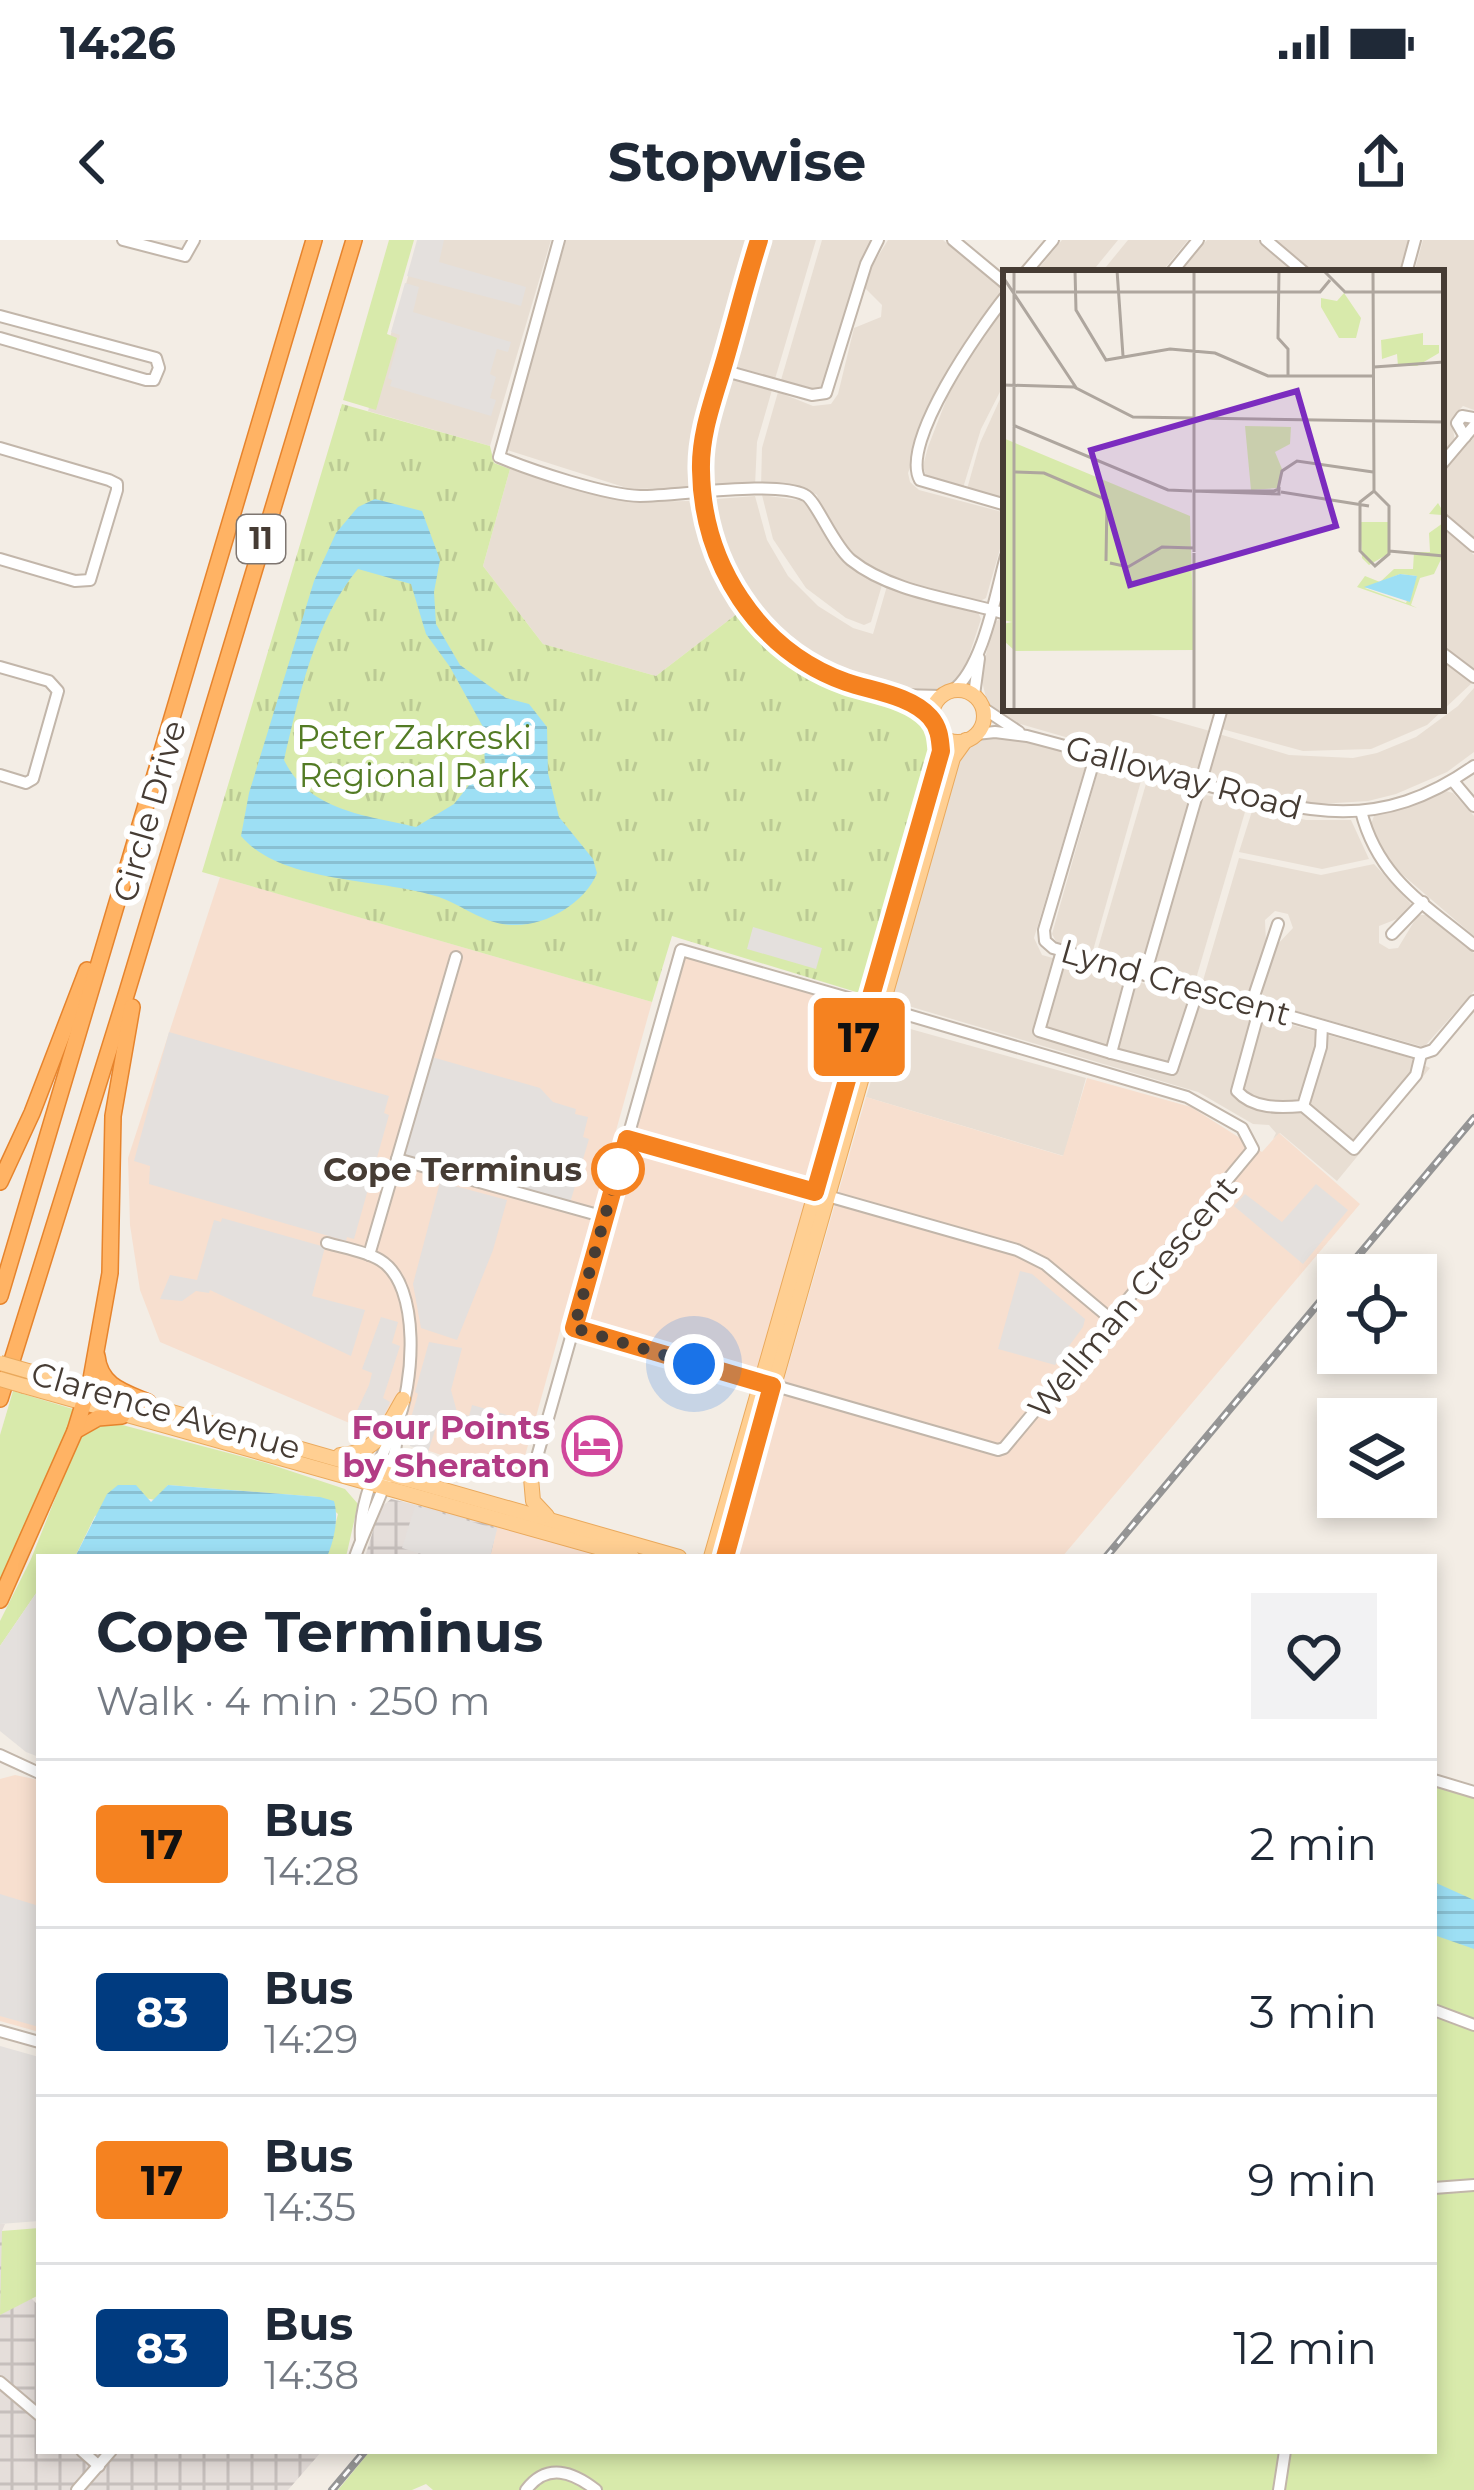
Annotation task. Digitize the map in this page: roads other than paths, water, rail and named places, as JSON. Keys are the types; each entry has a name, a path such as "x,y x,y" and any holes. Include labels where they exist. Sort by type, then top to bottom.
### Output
{"highway":[{"name":"Circle Drive","path":"0,1296 314,240"},
{"name":"Circle Drive","path":"0,1399 353,240"},
{"path":"0,1600 75,1431 97,1349 110,1273 113,1116 120,1058 171,839"},
{"path":"0,1182 107,930"},
{"path":"97,1349 98,1366 108,1383 148,1402"},
{"path":"75,1431 98,1418 122,1416"}],"main road":[{"path":"712,1554 953,758 983,724 979,702 947,693 934,706 938,768 876,1006"},
{"path":"936,727 953,741 971,737"},
{"name":"Clarence Avenue","path":"0,1363 26,1378 86,1395 148,1402 327,1456 379,1478 622,1554"},
{"name":"Clarence Avenue","path":"0,1379 26,1378"},
{"path":"726,1554 767,1384"},
{"name":"Clarence Avenue","path":"86,1395 122,1416 488,1503 668,1554"},
{"path":"327,1456 368,1450 378,1442 403,1399"},
{"path":"488,1503 514,1499 531,1478"},
{"path":"531,1478 533,1501 556,1522"}],"street":[{"path":"123,240 185,256 194,240"},
{"path":"559,240 500,457 634,496 778,490 807,495 829,535 867,571 1003,613"},
{"path":"759,240 702,445 707,532 721,568 757,621 807,664 920,710 936,727"},
{"path":"722,370 812,395 826,393 866,264 878,240"},
{"path":"953,240 1003,282"},
{"path":"1028,270 1053,240"},
{"path":"1173,270 1198,240"},
{"path":"1266,240 1301,270"},
{"path":"1407,270 1415,240"},
{"path":"1003,300 968,347 940,397 916,475 1003,504"},
{"path":"854,305 870,310"},
{"path":"0,316 156,358 158,368 154,380 146,380 0,338"},
{"path":"1444,462 1474,422"},
{"path":"0,448 117,484 90,580 0,559"},
{"path":"1444,521 1474,546"},
{"path":"888,695 947,693 966,677 1003,567"},
{"path":"979,649 979,702"},
{"path":"1444,654 1474,676"},
{"path":"0,667 49,681 58,691 33,779 26,783 0,775"},
{"name":"Galloway Road","path":"979,702 1027,736"},
{"path":"1111,1052 1221,711"},
{"name":"Galloway Road","path":"971,737 994,732 1027,736 1297,810 1361,811 1409,800 1474,766"},
{"name":"Lynd Crescent","path":"1096,754 1044,930 1047,945 1420,1054"},
{"path":"1453,781 1474,806"},
{"path":"1361,811 1378,859 1474,945"},
{"path":"1392,934 1423,902"},
{"path":"1278,924 1237,1091 1245,1100 1267,1106 1303,1106 1354,1149 1416,1075 1420,1054 1433,1050 1474,1000"},
{"path":"531,1478 681,950 876,1006"},
{"path":"1062,951 1039,1031 1111,1052 1172,1069 1198,990"},
{"path":"369,1256 455,957"},
{"name":"Wellman Crescent","path":"767,1384 1004,1448 1253,1149 1249,1136 1233,1122 1187,1096 876,1006"},
{"path":"1303,1106 1321,1047 1322,1026"},
{"path":"627,1139 1027,1254 1112,1320"},
{"path":"397,1159 604,1217"},
{"path":"327,1243 369,1256 389,1268 402,1286 407,1305 409,1354 396,1425 399,1438 360,1527 356,1554"},
{"path":"574,1328 767,1384"},
{"path":"0,1755 36,1772"},
{"path":"1437,1781 1474,1792"},
{"path":"1437,2011 1474,2025"},
{"path":"0,2030 36,2041"},
{"path":"1437,2188 1474,2185"},
{"path":"0,2382 36,2412"},
{"path":"85,2454 99,2466"},
{"path":"77,2490 109,2454"},
{"path":"1280,2490 1286,2454"},
{"path":"526,2490 542,2475 555,2471 581,2479 596,2490"}],"water":[{"path":"375,499 422,511 440,560 434,592 436,624 460,665 506,698 529,704 547,727 548,773 559,817 593,859 597,873 574,903 551,917 526,924 495,922 420,892 282,864 241,836 249,793 314,581 336,533 358,507","holes":["358,569 411,584 426,634 483,727 485,765 454,804 416,827 358,814 323,800 295,777 284,760 311,660 343,589"]},
{"path":"118,1485 136,1485 151,1502 168,1485 320,1497 334,1501 334,1537 328,1554 77,1554 107,1494"},
{"path":"1437,1883 1474,1900 1474,1949 1437,1936"}],"railway":[{"path":"1360,1254 1474,1118"},
{"path":"1109,1554 1317,1305"},
{"path":"332,2490 362,2454"}],"place":[{"name":"Cope Terminus","path":"618,1169"},
{"name":"Four Points by Sheraton","path":"592,1446"}],"park label":[{"name":"Peter Zakreski Regional Park","path":"414,756"}]}
